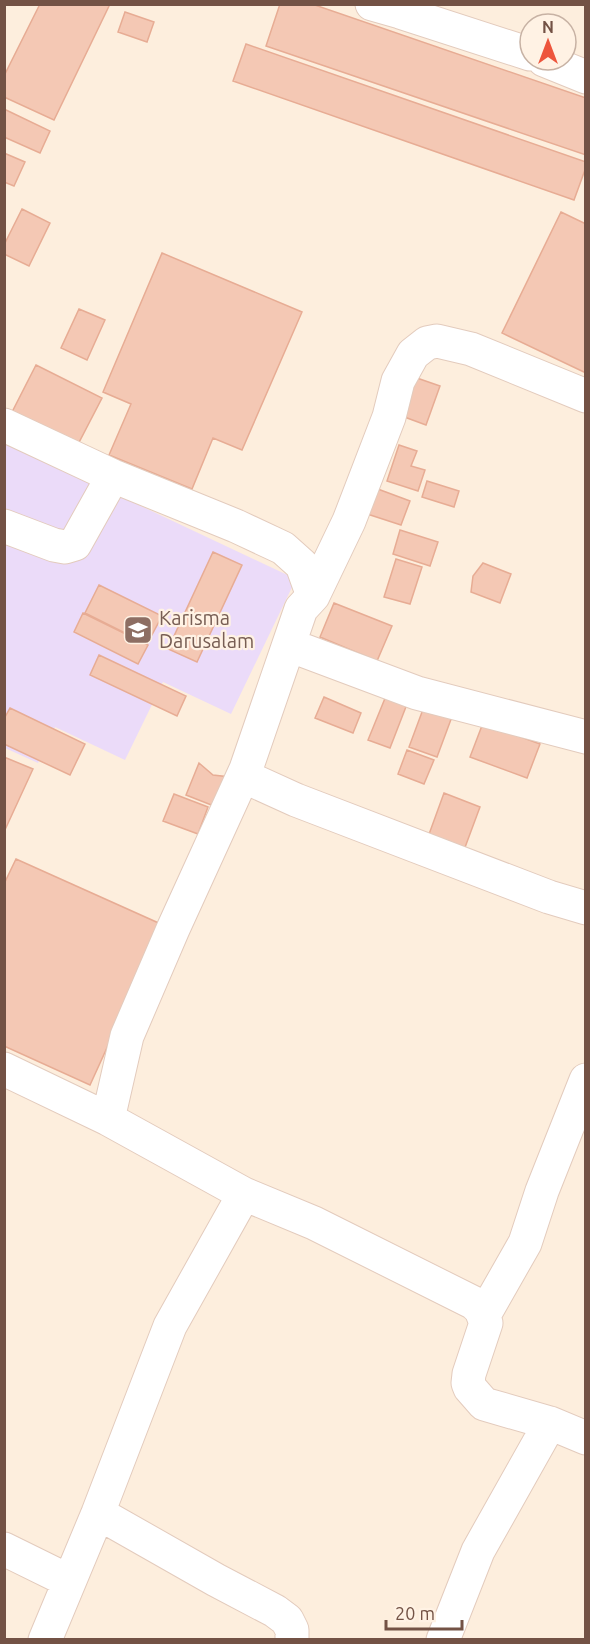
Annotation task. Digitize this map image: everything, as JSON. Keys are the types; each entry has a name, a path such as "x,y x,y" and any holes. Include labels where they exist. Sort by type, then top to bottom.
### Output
{"street":[{"path":"372,4 518,50"},
{"path":"108,1119 127,1036 243,776 301,609 313,596 349,521 389,417 398,381 413,354 437,340 471,349 585,396"},
{"path":"4,425 113,476 236,526 283,548 302,565 313,596"},
{"path":"4,526 54,545 65,547 75,544 113,476"},
{"path":"289,645 417,693 585,737"},
{"path":"243,776 296,800 549,897 585,908"},
{"path":"4,1069 108,1119 244,1194 314,1223 474,1303 481,1310 486,1323 468,1383 483,1404 550,1423 585,1438"},
{"path":"483,1315 525,1243 542,1191 585,1080"},
{"path":"45,1640 98,1514 171,1326 244,1194"},
{"path":"443,1640 478,1551 550,1423"},
{"path":"98,1514 275,1611 287,1620 292,1630 292,1640"},
{"path":"4,1549 69,1581"}],"shaded area":[{"name":"Karisma Darusalam","path":"5,442 296,579 231,714 163,682 125,760 55,727 38,763 5,748"}],"building":[{"path":"40,4 110,4 54,120 4,97 4,76"},
{"path":"280,4 312,4 586,98 586,155 266,46"},
{"path":"125,12 154,22 147,42 118,32"},
{"path":"246,44 586,162 574,200 233,81"},
{"path":"4,109 50,131 40,153 4,137"},
{"path":"4,153 25,162 14,186 4,182"},
{"path":"22,209 50,223 29,266 4,254 4,245"},
{"path":"561,212 586,224 586,373 502,333"},
{"path":"162,253 302,312 242,450 213,438 192,489 109,455 131,404 103,392"},
{"path":"79,309 105,320 87,360 61,348"},
{"path":"36,365 102,398 74,452 8,420"},
{"path":"414,377 440,386 426,425 399,415"},
{"path":"399,445 417,451 411,466 425,470 418,491 387,481"},
{"path":"427,481 459,491 454,507 422,497"},
{"path":"367,485 410,501 401,525 358,511"},
{"path":"400,530 438,542 430,566 393,554"},
{"path":"213,552 242,565 197,662 168,649"},
{"path":"396,559 422,567 410,604 384,597"},
{"path":"483,563 511,574 500,603 471,592 473,576"},
{"path":"99,585 162,616 147,644 85,613"},
{"path":"334,603 392,626 377,661 320,637"},
{"path":"83,613 148,645 138,664 74,632"},
{"path":"99,655 186,696 177,716 90,675"},
{"path":"388,691 409,699 390,748 368,740"},
{"path":"324,697 361,713 353,733 315,718"},
{"path":"425,704 453,714 437,757 409,747"},
{"path":"10,708 85,744 70,775 4,744 4,719"},
{"path":"483,723 540,744 527,778 470,757"},
{"path":"407,750 434,760 424,784 398,774"},
{"path":"4,757 33,769 4,832"},
{"path":"199,763 213,775 230,777 219,808 186,795"},
{"path":"444,793 480,807 464,850 428,837"},
{"path":"174,794 208,807 198,834 163,821"},
{"path":"16,859 163,925 90,1085 4,1046 4,884"}],"place":[{"name":"Karisma Darusalam","path":"138,630"}]}
